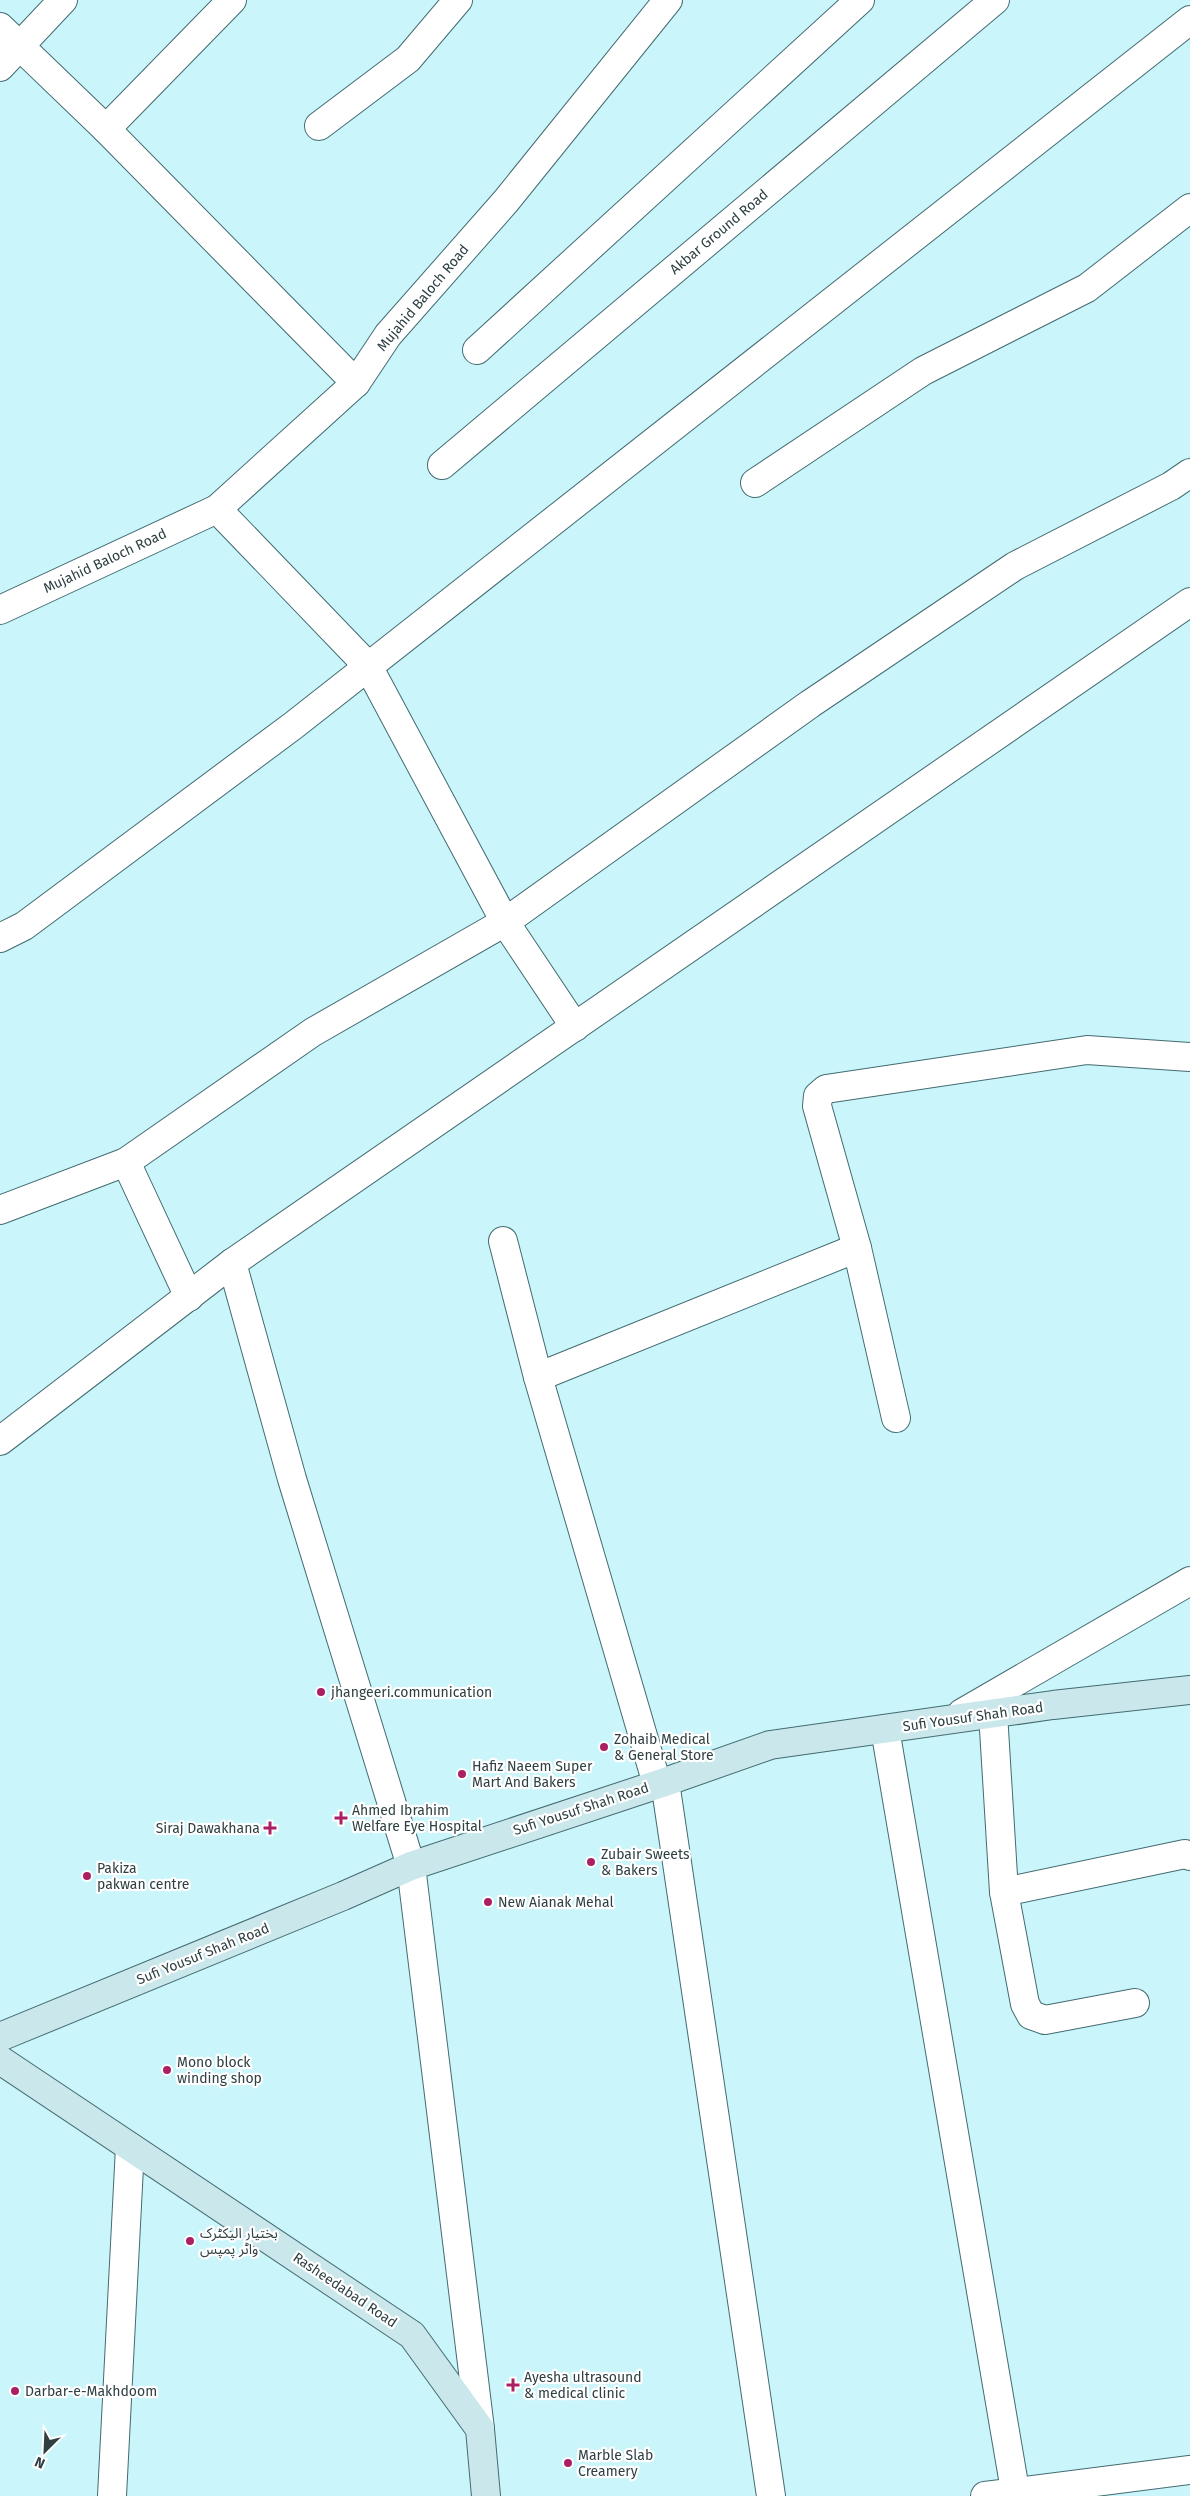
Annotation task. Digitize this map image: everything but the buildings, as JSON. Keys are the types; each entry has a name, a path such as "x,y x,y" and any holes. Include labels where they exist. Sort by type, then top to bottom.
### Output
{"main road":[{"name":"Sufi Yousuf Shah Road","path":"0,2037 343,1896 411,1866 770,1745 993,1713 1190,1690"},
{"name":"Rasheedabad Road","path":"0,2060 412,2335 480,2429"},
{"path":"480,2429 486,2496"}],"street":[{"path":"0,67 63,0"},
{"path":"106,129 232,0"},
{"path":"319,126 408,59 458,0"},
{"name":"Mujahid Baloch Road","path":"0,610 217,509 356,383 388,335 506,201 668,0"},
{"path":"477,350 860,0"},
{"name":"Akbar Ground Road","path":"442,465 996,0"},
{"path":"0,938 24,926 160,827 368,666 1190,20"},
{"path":"0,26 106,129 356,383"},
{"path":"755,483 922,371 1087,288 1190,208"},
{"path":"0,1210 126,1162 313,1032 505,922 810,704 1015,566 1171,486 1190,473"},
{"path":"217,509 368,666 505,922 576,1027"},
{"path":"0,1441 232,1263 1190,602"},
{"path":"896,1418 857,1248 817,1106 818,1096 826,1090 1087,1050 1190,1057"},
{"path":"126,1162 189,1297"},
{"path":"503,1241 538,1377 661,1783 771,2496"},
{"path":"538,1377 857,1248"},
{"path":"232,1263 292,1479 411,1866 480,2429"},
{"path":"951,1719 1190,1580"},
{"path":"993,1713 1004,1892 1025,2004 1031,2016 1046,2020 1135,2003"},
{"path":"885,1729 1016,2494"},
{"path":"1004,1892 1185,1854 1190,1856"},
{"path":"112,2496 130,2147"},
{"path":"985,2496 1154,2485 1190,2470"}],"place":[{"name":"jhangeeri.communication","path":"321,1692"},
{"name":"Zohaib Medical & General Store","path":"604,1747"},
{"name":"Hafiz Naeem Super Mart And Bakers","path":"462,1774"},
{"name":"Ahmed Ibrahim Welfare Eye Hospital","path":"341,1818"},
{"name":"Siraj Dawakhana","path":"270,1828"},
{"name":"Zubair Sweets & Bakers","path":"591,1862"},
{"name":"Pakiza pakwan centre","path":"87,1876"},
{"name":"New Aianak Mehal","path":"488,1902"},
{"name":"Mono block winding shop","path":"167,2070"},
{"name":"بختیار الیکٹرک واٹر پمپس","path":"190,2241"},
{"name":"Ayesha ultrasound & medical clinic","path":"513,2385"},
{"name":"Darbar-e-Makhdoom","path":"15,2391"},
{"name":"Marble Slab Creamery","path":"568,2463"}]}
